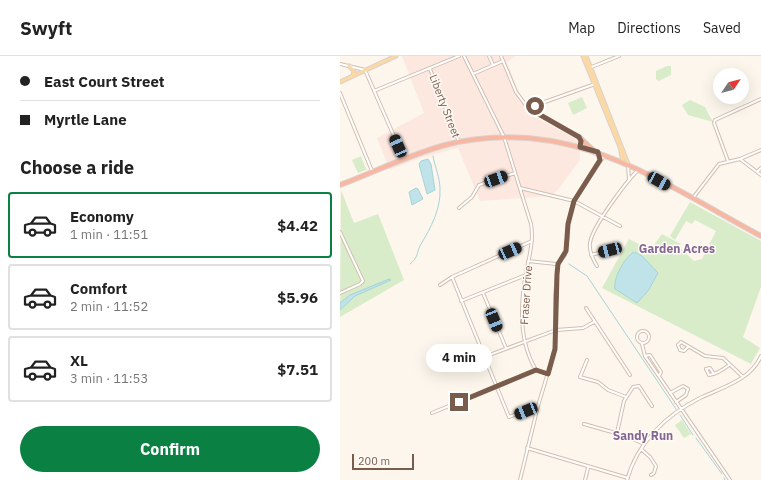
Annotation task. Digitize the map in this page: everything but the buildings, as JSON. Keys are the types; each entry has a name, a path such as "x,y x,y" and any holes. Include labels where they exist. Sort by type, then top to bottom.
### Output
{"highway":[{"path":"340,185 430,150 459,142 504,137 536,138 580,147 624,162 761,236"},
{"path":"579,137 596,152"}],"main road":[{"path":"340,82 396,56"},
{"path":"585,56 628,164"},
{"path":"349,66 354,71 352,76"},
{"path":"596,84 624,162"}],"street":[{"path":"374,91 459,56"},
{"name":"Fraser Drive","path":"464,56 504,137 531,224 532,241 526,275 523,313 523,341 536,370"},
{"path":"489,56 493,65"},
{"path":"501,56 516,92 528,108 579,137 581,141 580,147"},
{"path":"589,68 619,56"},
{"path":"473,74 503,61"},
{"path":"340,64 365,70 404,160"},
{"name":"Liberty Street","path":"430,69 459,142"},
{"path":"528,108 596,84"},
{"path":"340,93 372,172"},
{"path":"728,161 714,123 715,120 761,99"},
{"path":"692,199 719,164 761,150"},
{"path":"596,152 600,160"},
{"path":"520,480 538,406 555,349 555,296 558,264 566,251 568,224 574,201 600,160 606,155"},
{"path":"740,158 761,175"},
{"path":"628,164 629,180"},
{"path":"757,172 761,168"},
{"path":"597,266 591,255 590,240 602,217 638,170"},
{"path":"459,208 472,197 479,186 515,173"},
{"path":"520,188 574,201 620,226"},
{"path":"340,232 362,281 360,284 340,293"},
{"path":"340,243 343,239"},
{"path":"440,285 452,277 532,241"},
{"path":"591,255 610,250"},
{"path":"528,261 558,264"},
{"path":"461,301 526,275"},
{"path":"452,277 509,417 538,406"},
{"path":"483,293 506,348"},
{"path":"586,308 630,375"},
{"path":"484,357 523,341 556,330 583,328 594,322"},
{"path":"642,344 646,343 650,339 648,334 644,331 640,332 637,336 638,341 642,344 645,356 730,480"},
{"path":"688,347 684,351 680,350 678,345 681,342 704,356 723,358 742,377"},
{"path":"645,356 650,355 661,372 659,376"},
{"path":"527,448 628,479 641,449 658,427 698,399 730,385 742,377 752,369 761,356"},
{"path":"587,360 580,377 598,382 608,390 626,397"},
{"path":"714,374 729,364"},
{"path":"432,413 536,370 548,374"},
{"path":"617,433 626,397 633,387 639,386 652,406"},
{"path":"670,393 683,386 688,389 686,395 676,402"},
{"path":"584,424 617,433 644,444"},
{"path":"641,449 650,457 656,466 654,473 651,475"},
{"path":"584,480 588,467"}],"shaded area":[{"path":"402,56 516,56 507,62 527,113 579,140 580,160 553,196 480,201 458,148 420,158 390,170 377,138 424,113"}],"green space":[{"path":"667,66 671,66 671,75 659,81 656,79 656,71"},
{"path":"582,97 587,108 573,115 568,103"},
{"path":"690,100 705,107 713,122 688,115 682,105"},
{"path":"361,156 366,169 368,169 358,173 352,160"},
{"path":"341,190 354,223 378,214 404,280 340,317"},
{"path":"690,202 761,241 761,287 743,337 760,348 751,364 602,288 629,239 650,250 662,234 681,244 679,247 694,261 702,259 716,231 695,220 692,224 686,221 675,240 670,236"},
{"path":"682,420 691,434 684,438 675,425"}],"water":[{"path":"428,159 431,164 435,190 427,194 419,164 421,161"},
{"path":"416,188 423,199 412,205 409,192"},
{"path":"634,252 642,256 658,273 648,291 637,303 615,289 617,274 623,263"},
{"path":"389,279 391,280 355,296 340,310 340,303 350,295"}],"waterway":[{"path":"410,264 416,257 419,247 432,225 439,203 440,185 433,156"},
{"path":"569,264 587,276 676,409"},
{"path":"680,415 693,435"},
{"path":"696,438 722,474"}],"district":[{"name":"Garden Acres","path":"677,248"},
{"name":"Sandy Run","path":"643,435"}],"route":[{"path":"459,402 536,370 548,374 555,349 555,296 558,264 565,255 568,224 575,198 589,179 600,160 598,152 580,147 581,141 579,137 528,108 535,106"}]}
